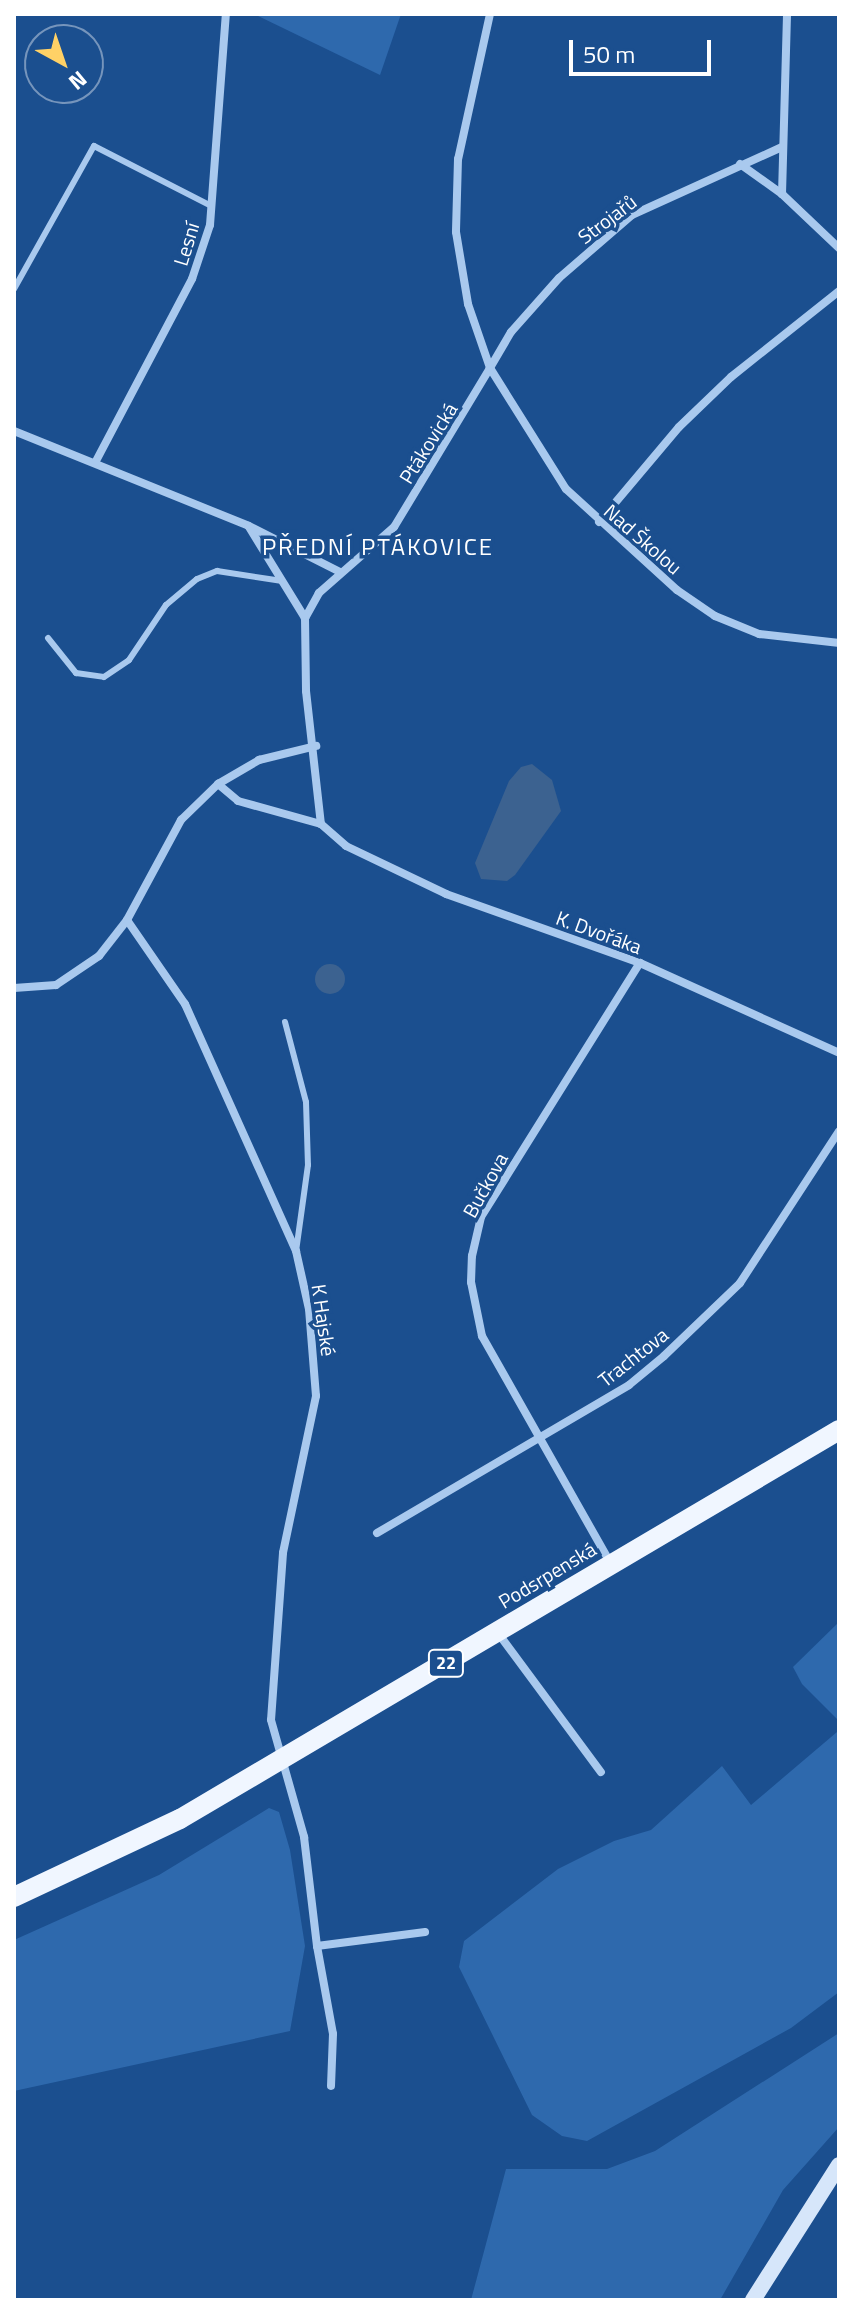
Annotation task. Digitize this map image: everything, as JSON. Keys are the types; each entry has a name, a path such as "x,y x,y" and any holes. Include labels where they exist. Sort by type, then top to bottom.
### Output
{"main road":[{"name":"Podsrpenská","path":"280,1761 839,1430"},
{"name":"22","path":"14,1897 142,1839 280,1761"}],"street":[{"name":"Lesní","path":"96,461 192,279 210,225 226,14"},
{"path":"490,14 458,159 456,232 468,304 490,368"},
{"path":"782,194 787,14"},
{"name":"Strojařů","path":"490,368 511,332 559,278 632,215 782,147"},
{"path":"740,164 782,194 839,248"},
{"path":"599,522 679,427 731,377 839,291"},
{"name":"Nad Školou","path":"490,368 566,489 599,522 715,616 759,634 839,643"},
{"name":"Ptákovická","path":"305,618 319,593 394,527 490,368"},
{"path":"14,431 96,461 249,526 340,572"},
{"path":"218,784 238,801 321,824 316,746 306,691 305,618 249,526"},
{"path":"14,988 71,979 99,956 127,920 181,820 218,784 259,760 316,746"},
{"name":"K. Dvořáka","path":"321,824 346,846 446,894 640,963 839,1053"},
{"name":"K Hajské","path":"127,920 185,1004 296,1251 309,1309 316,1396 283,1553 271,1720 280,1761 304,1837 317,1946 333,2034 331,2086"},
{"name":"Bučkova","path":"611,1564 538,1440 482,1336 471,1282 472,1256 481,1217 640,963"},
{"name":"Trachtova","path":"377,1533 629,1385 740,1283 839,1131"},
{"path":"497,1632 601,1772"},
{"path":"317,1946 425,1932"},
{"path":"753,2300 839,2165"}],"lane":[{"path":"14,289 94,146 211,206"},
{"path":"48,638 76,673 104,677 129,660 166,605 197,579 217,571 282,581"},
{"path":"285,1022 306,1102 308,1165 296,1251"}],"shaded area":[{"path":"254,14 401,14 380,75"},
{"path":"532,764 552,780 561,811 515,875 507,881 481,879 475,863 509,781 521,767"},
{"path":"330,964 341,968 345,979 341,990 330,994 319,990 315,979 319,968"},
{"path":"839,1622 839,1721 802,1684 793,1667"},
{"path":"837,1732 839,1992 791,2028 587,2141 562,2136 532,2115 459,1967 464,1941 558,1869 614,1841 651,1830 722,1766 751,1805"},
{"path":"269,1808 279,1812 290,1850 305,1946 290,2031 14,2091 14,1940 159,1875"},
{"path":"839,2033 839,2127 783,2190 720,2300 471,2300 506,2169 607,2169 655,2151"}],"district":[{"name":"PŘEDNÍ PTÁKOVICE","path":"378,547"}]}
